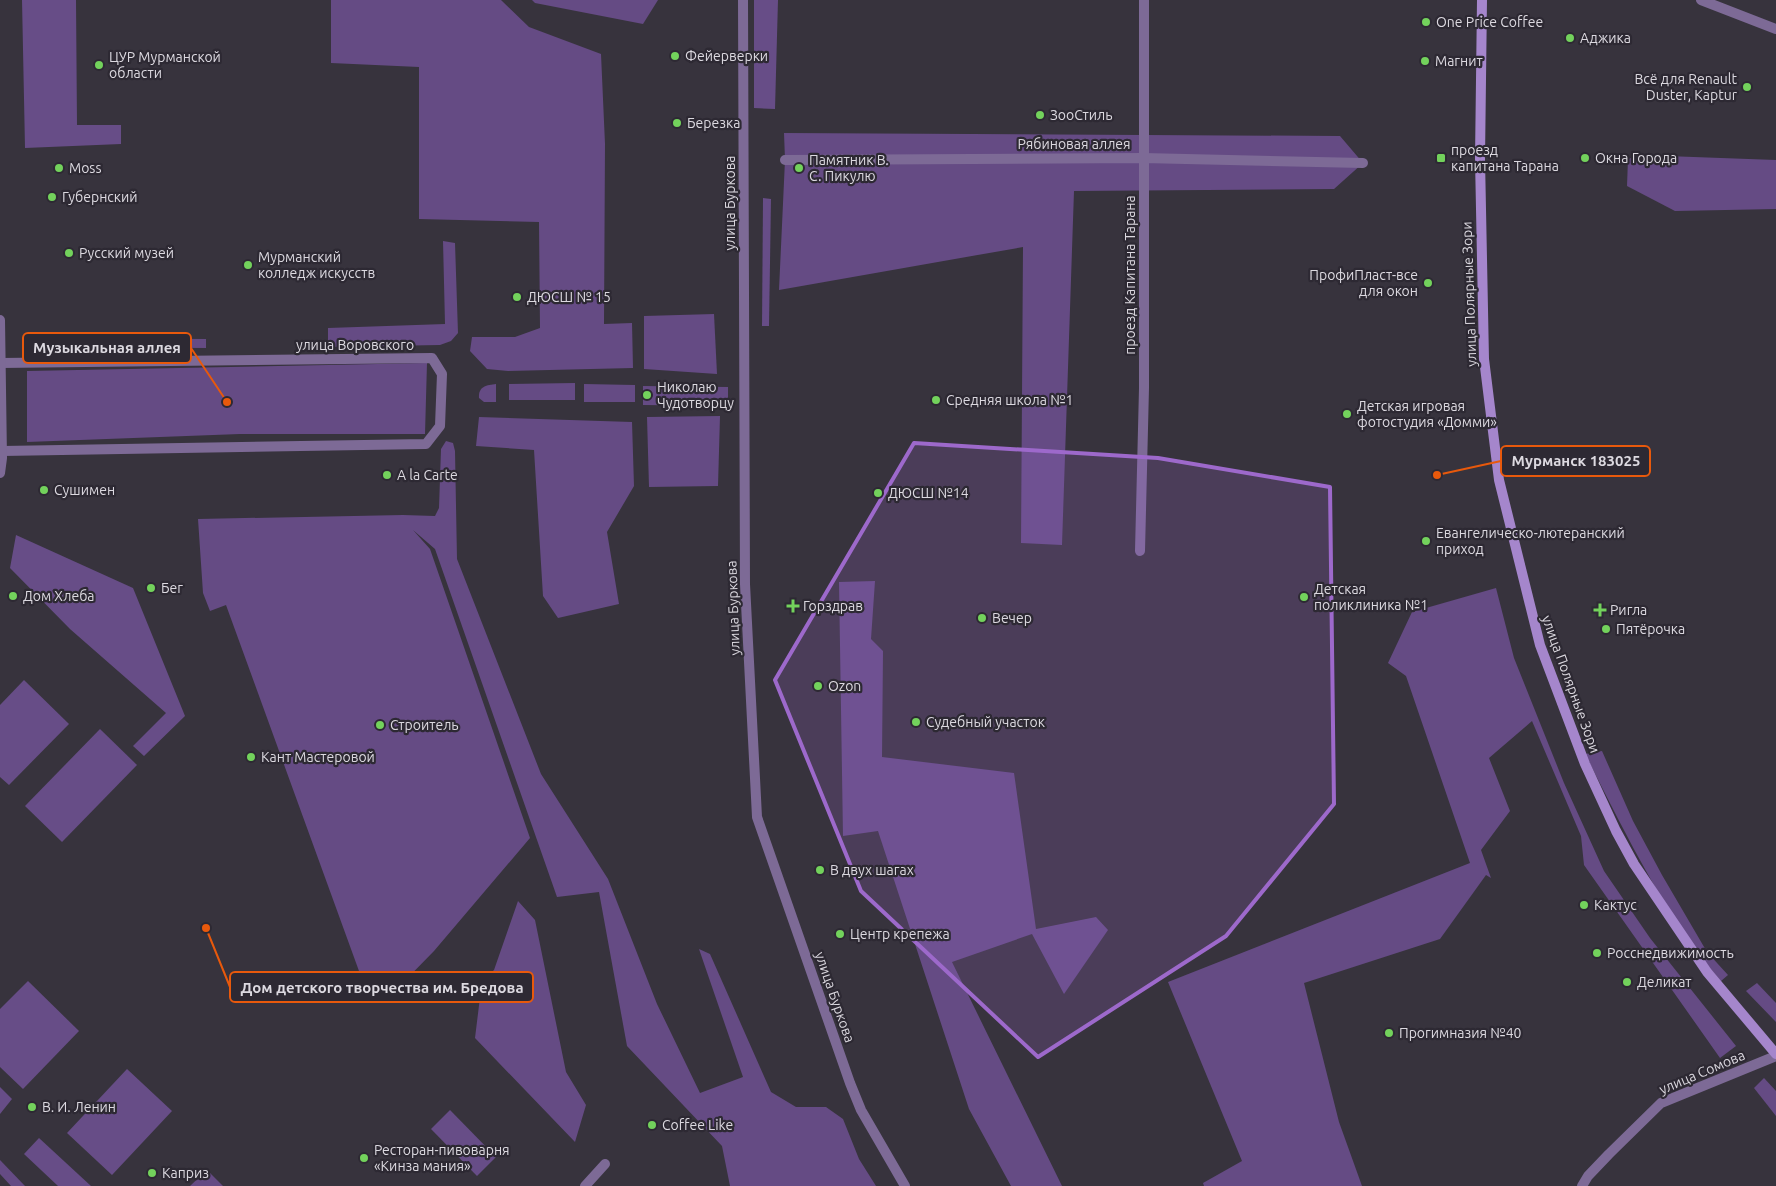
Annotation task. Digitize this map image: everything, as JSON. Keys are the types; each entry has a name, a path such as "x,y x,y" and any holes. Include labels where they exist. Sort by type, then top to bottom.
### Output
{"main road":[{"name":"улица Полярные Зори","path":"1482,0 1480,168 1484,360 1499,480 1540,645 1585,764 1616,831 1634,864 1707,972 1776,1055"}],"street":[{"name":"улица Буркова","path":"743,0 745,584 757,817 850,1083 861,1110 905,1186"},
{"name":"проезд Капитана Тарана","path":"1140,551 1144,388 1144,0"},
{"path":"1701,0 1776,29"},
{"name":"Рябиновая аллея","path":"785,160 1143,158 1363,163"},
{"path":"0,320 2,451 0,473"},
{"name":"улица Воровского","path":"1,363 432,358 442,374 440,426 426,444 2,451"},
{"name":"улица Сомова","path":"1582,1186 1588,1176 1661,1103 1776,1055"},
{"path":"585,1186 606,1164"}],"highlighted area":[{"path":"914,443 1158,458 1330,487 1334,804 1226,936 1038,1057 861,891 775,680"}],"shaded area":[{"path":"22,0 76,0 77,125 121,125 121,144 25,148"},
{"path":"331,0 501,0 529,27 601,54 605,144 604,324 632,323 633,368 508,371 487,369 470,351 472,337 515,337 540,328 539,222 419,219 419,67 331,63"},
{"path":"532,0 658,0 643,24 535,3"},
{"path":"754,0 778,0 775,109 754,108"},
{"path":"784,133 1340,136 1363,163 1334,189 1074,191 1062,545 1021,543 1023,247 779,290 785,160"},
{"path":"1639,155 1776,160 1776,209 1675,211 1627,186 1628,159"},
{"path":"763,198 771,199 769,326 762,326"},
{"path":"443,241 455,243 458,333 451,341 440,345 328,347 328,328 445,324"},
{"path":"714,314 717,374 644,369 644,316"},
{"path":"46,338 206,339 206,348 46,347"},
{"path":"427,363 425,434 240,434 27,442 27,371"},
{"path":"575,383 575,400 509,400 509,384"},
{"path":"496,384 496,402 484,402 479,398 482,389"},
{"path":"584,384 635,385 635,402 584,402"},
{"path":"643,386 728,387 728,406 643,405"},
{"path":"720,416 718,486 649,487 647,417"},
{"path":"479,417 632,422 634,486 607,532 619,604 558,618 543,596 534,450 476,446"},
{"name":"Строитель","path":"446,441 453,443 455,451 457,559 541,774 608,879 657,1004 700,1093 743,1077 699,949 710,954 771,1092 796,1107 826,1107 843,1119 859,1159 876,1186 730,1186 722,1146 627,1046 599,892 557,897 435,549 413,530 430,549 530,838 434,951 388,998 359,971 226,605 210,611 203,593 198,519 435,516 439,508 441,449"},
{"path":"16,535 133,588 185,716 144,756 133,746 166,713 70,629 10,568"},
{"path":"875,581 871,639 883,651 882,757 1014,773 1036,929 1096,917 1108,930 1064,994 1032,934 952,962 1062,1186 1011,1186 969,1109 878,831 843,836 839,582"},
{"path":"1496,588 1514,658 1564,783 1604,871 1650,938 1736,1046 1720,1058 1584,865 1581,836 1532,721 1489,758 1510,811 1481,850 1491,878 1486,875 1440,939 1304,983 1339,1122 1362,1186 1204,1186 1203,1183 1242,1161 1168,982 1470,863 1406,676 1388,663 1412,612"},
{"path":"24,680 69,724 9,785 0,777 0,705"},
{"path":"100,729 137,765 62,842 25,806"},
{"path":"1602,751 1633,821 1662,875 1707,952 1728,975 1721,981 1682,930 1664,901 1630,842 1585,754"},
{"path":"518,901 535,920 566,1072 586,1105 575,1142 475,1038 482,981 494,970"},
{"path":"28,981 79,1031 23,1089 0,1067 0,1009"},
{"path":"1757,983 1776,1003 1776,1022 1746,991"},
{"path":"127,1069 172,1111 112,1175 67,1133"},
{"path":"1764,1078 1776,1091 1776,1116 1754,1088"},
{"path":"0,1087 12,1099 0,1114"},
{"path":"450,1110 496,1157 477,1176 431,1129"},
{"path":"39,1138 91,1186 58,1186 24,1154"},
{"path":"0,1160 25,1186 11,1186 0,1174"},
{"path":"207,1170 223,1186 190,1186"}],"place":[{"name":"One Price Coffee","path":"1426,22"},
{"name":"Аджика","path":"1570,38"},
{"name":"Фейерверки","path":"675,56"},
{"name":"Магнит","path":"1425,61"},
{"name":"ЦУР Мурманской области","path":"99,65"},
{"name":"Всё для Renault Duster, Kaptur","path":"1747,87"},
{"name":"ЗооСтиль","path":"1040,115"},
{"name":"Березка","path":"677,123"},
{"name":"проезд капитана Тарана","path":"1441,158"},
{"name":"Окна Города","path":"1585,158"},
{"name":"Moss","path":"59,168"},
{"name":"Памятник В. С. Пикулю","path":"799,168"},
{"name":"Губернский","path":"52,197"},
{"name":"Русский музей","path":"69,253"},
{"name":"Мурманский колледж искусств","path":"248,265"},
{"name":"ПрофиПласт-все для окон","path":"1428,283"},
{"name":"ДЮСШ № 15","path":"517,297"},
{"name":"Николаю Чудотворцу","path":"647,395"},
{"name":"Средняя школа №1","path":"936,400"},
{"name":"Музыкальная аллея","path":"227,402"},
{"name":"Детская игровая фотостудия «Домми»","path":"1347,414"},
{"name":"A la Carte","path":"387,475"},
{"name":"Мурманск 183025","path":"1437,475"},
{"name":"Сушимен","path":"44,490"},
{"name":"ДЮСШ №14","path":"878,493"},
{"name":"Евангелическо-лютеранский приход","path":"1426,541"},
{"name":"Бег","path":"151,588"},
{"name":"Дом Хлеба","path":"13,596"},
{"name":"Детская поликлиника №1","path":"1304,597"},
{"name":"Горздрав","path":"793,606"},
{"name":"Ригла","path":"1600,610"},
{"name":"Вечер","path":"982,618"},
{"name":"Пятёрочка","path":"1606,629"},
{"name":"Ozon","path":"818,686"},
{"name":"Судебный участок","path":"916,722"},
{"name":"Строитель","path":"380,725"},
{"name":"Кант Мастеровой","path":"251,757"},
{"name":"В двух шагах","path":"820,870"},
{"name":"Кактус","path":"1584,905"},
{"name":"Дом детского творчества им. Бредова","path":"206,928"},
{"name":"Центр крепежа","path":"840,934"},
{"name":"Росснедвижимость","path":"1597,953"},
{"name":"Деликат","path":"1627,982"},
{"name":"Прогимназия №40","path":"1389,1033"},
{"name":"В. И. Ленин","path":"32,1107"},
{"name":"Coffee Like","path":"652,1125"},
{"name":"Ресторан-пивоварня «Кинза мания»","path":"364,1158"},
{"name":"Каприз","path":"152,1173"}]}
